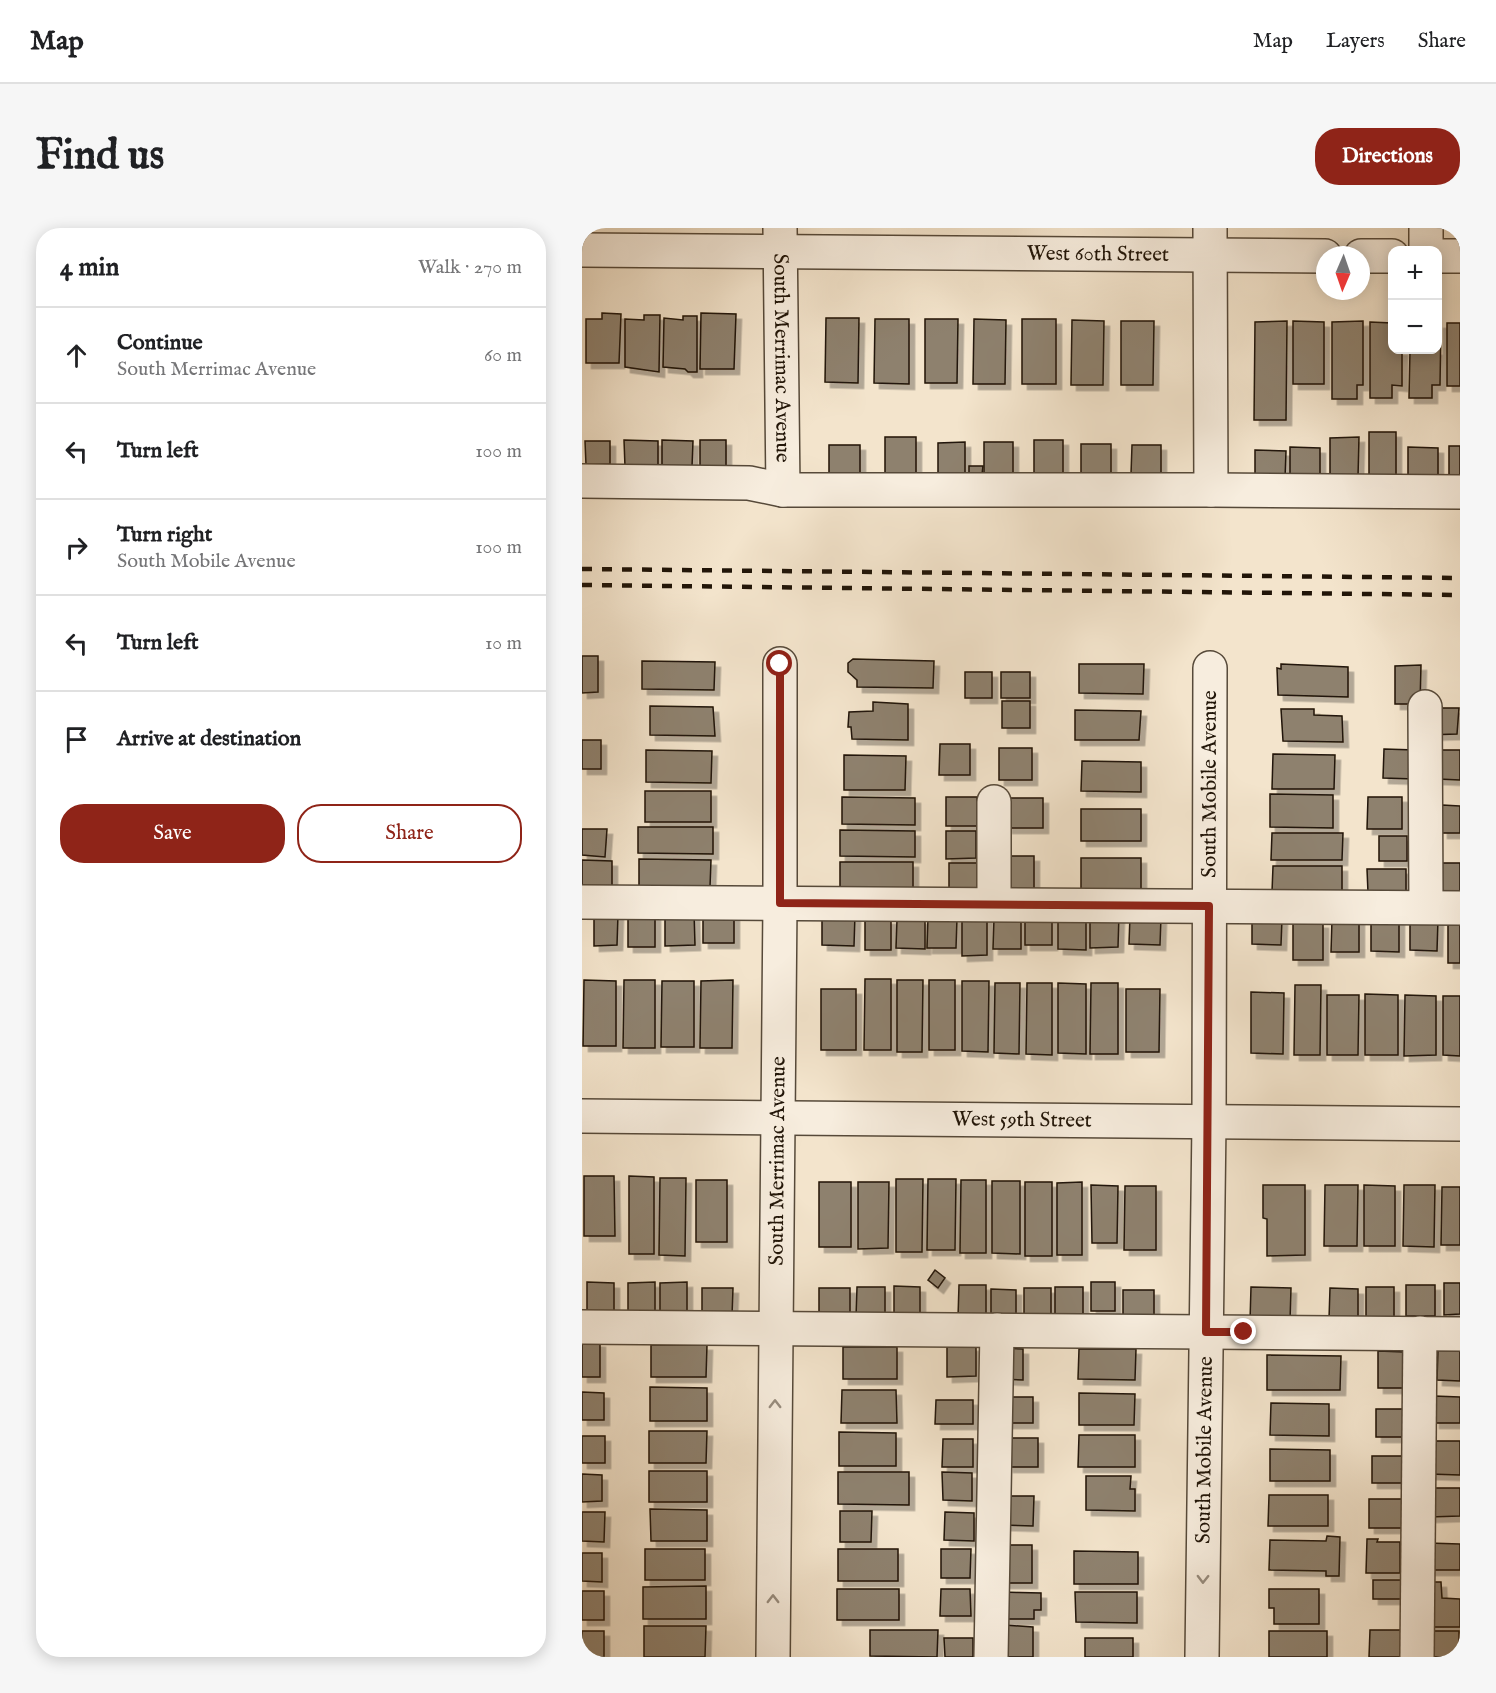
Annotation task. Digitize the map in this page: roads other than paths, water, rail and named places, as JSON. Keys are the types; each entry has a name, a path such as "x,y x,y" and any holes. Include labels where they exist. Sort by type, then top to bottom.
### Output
{"street":[{"path":"1425,246 1426,228"},
{"name":"West 60th Street","path":"582,250 780,239 996,240 1209,242 1316,255"},
{"name":"South Merrimac Avenue","path":"780,239 783,490"},
{"path":"1209,242 1211,490"},
{"path":"1370,256 1388,256"},
{"path":"1442,256 1460,256"},
{"path":"582,481 749,483 783,490 1460,492"},
{"name":"South Merrimac Avenue","path":"773,1657 780,664"},
{"name":"South Mobile Avenue","path":"1203,1657 1209,1122 1209,668"},
{"path":"1425,707 1426,907"},
{"path":"994,802 994,904"},
{"path":"582,902 1460,908"},
{"name":"West 59th Street","path":"582,1116 1460,1124"},
{"path":"582,1327 1460,1334"},
{"path":"991,1657 997,1330"},
{"path":"1417,1657 1420,1334"}],"railway":[{"path":"582,569 1460,578"},
{"path":"582,585 1460,595"}]}
